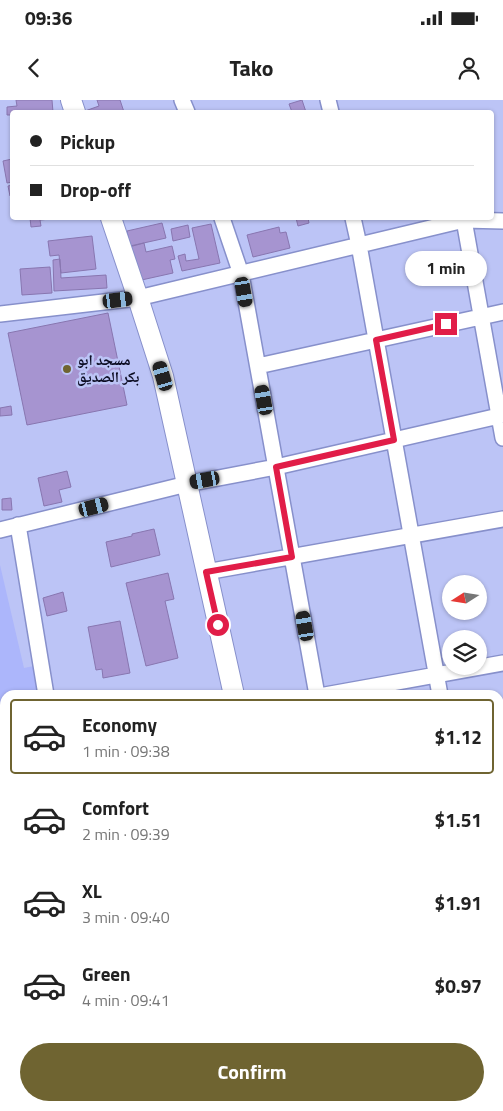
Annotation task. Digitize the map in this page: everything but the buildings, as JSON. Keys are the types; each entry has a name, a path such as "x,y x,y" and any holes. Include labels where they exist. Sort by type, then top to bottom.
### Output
{"main road":[{"path":"112,220 163,376 233,690"}],"street":[{"path":"223,220 241,274 316,690"},
{"path":"353,220 439,690"},
{"path":"0,314 138,298 464,220 503,221"},
{"path":"464,220 501,416 503,438"},
{"path":"258,366 503,312"},
{"path":"0,530 187,484 276,467 501,416"},
{"path":"206,572 503,519"},
{"path":"18,525 45,690"},
{"path":"354,690 503,663"}],"shaded area":[{"path":"0,565 24,668 34,666 37,690 0,690"}],"place":[{"name":"مسجد ابو بكر الصديق","path":"67,369"}],"route":[{"path":"218,625 206,572 292,557 276,467 394,440 376,340 446,324"}]}
